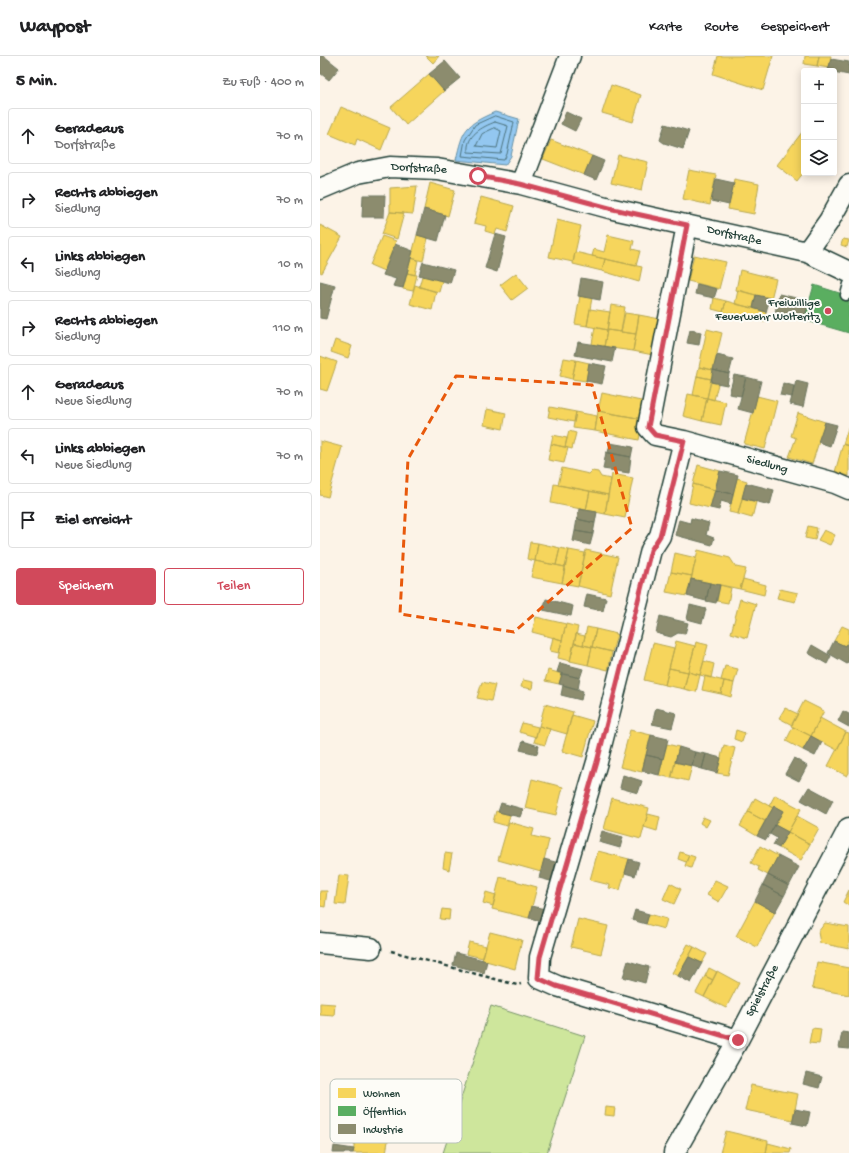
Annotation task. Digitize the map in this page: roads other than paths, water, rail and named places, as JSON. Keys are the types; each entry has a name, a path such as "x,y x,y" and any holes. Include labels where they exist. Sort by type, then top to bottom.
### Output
{"street":[{"path":"520,184 570,56"},
{"name":"Dorfstraße","path":"320,189 358,173 390,167 437,169 520,184 613,209 807,252 849,272"},
{"path":"807,252 829,222 849,185"},
{"name":"Siedlung","path":"687,225 648,427 655,435 684,441 835,483 849,489"},
{"path":"684,441 660,536 651,550 597,762 540,957 538,978 556,986 738,1040"},
{"name":"Spielstraße","path":"674,1153 738,1040 849,828"},
{"path":"320,943 371,948"}],"lane":[{"path":"846,295 849,284"}],"water":[{"path":"495,112 519,119 511,156 505,165 456,160 461,141 467,129 477,121"}],"place":[{"name":"Freiwillige Feuerwehr Wolteritz","path":"828,311"}]}
